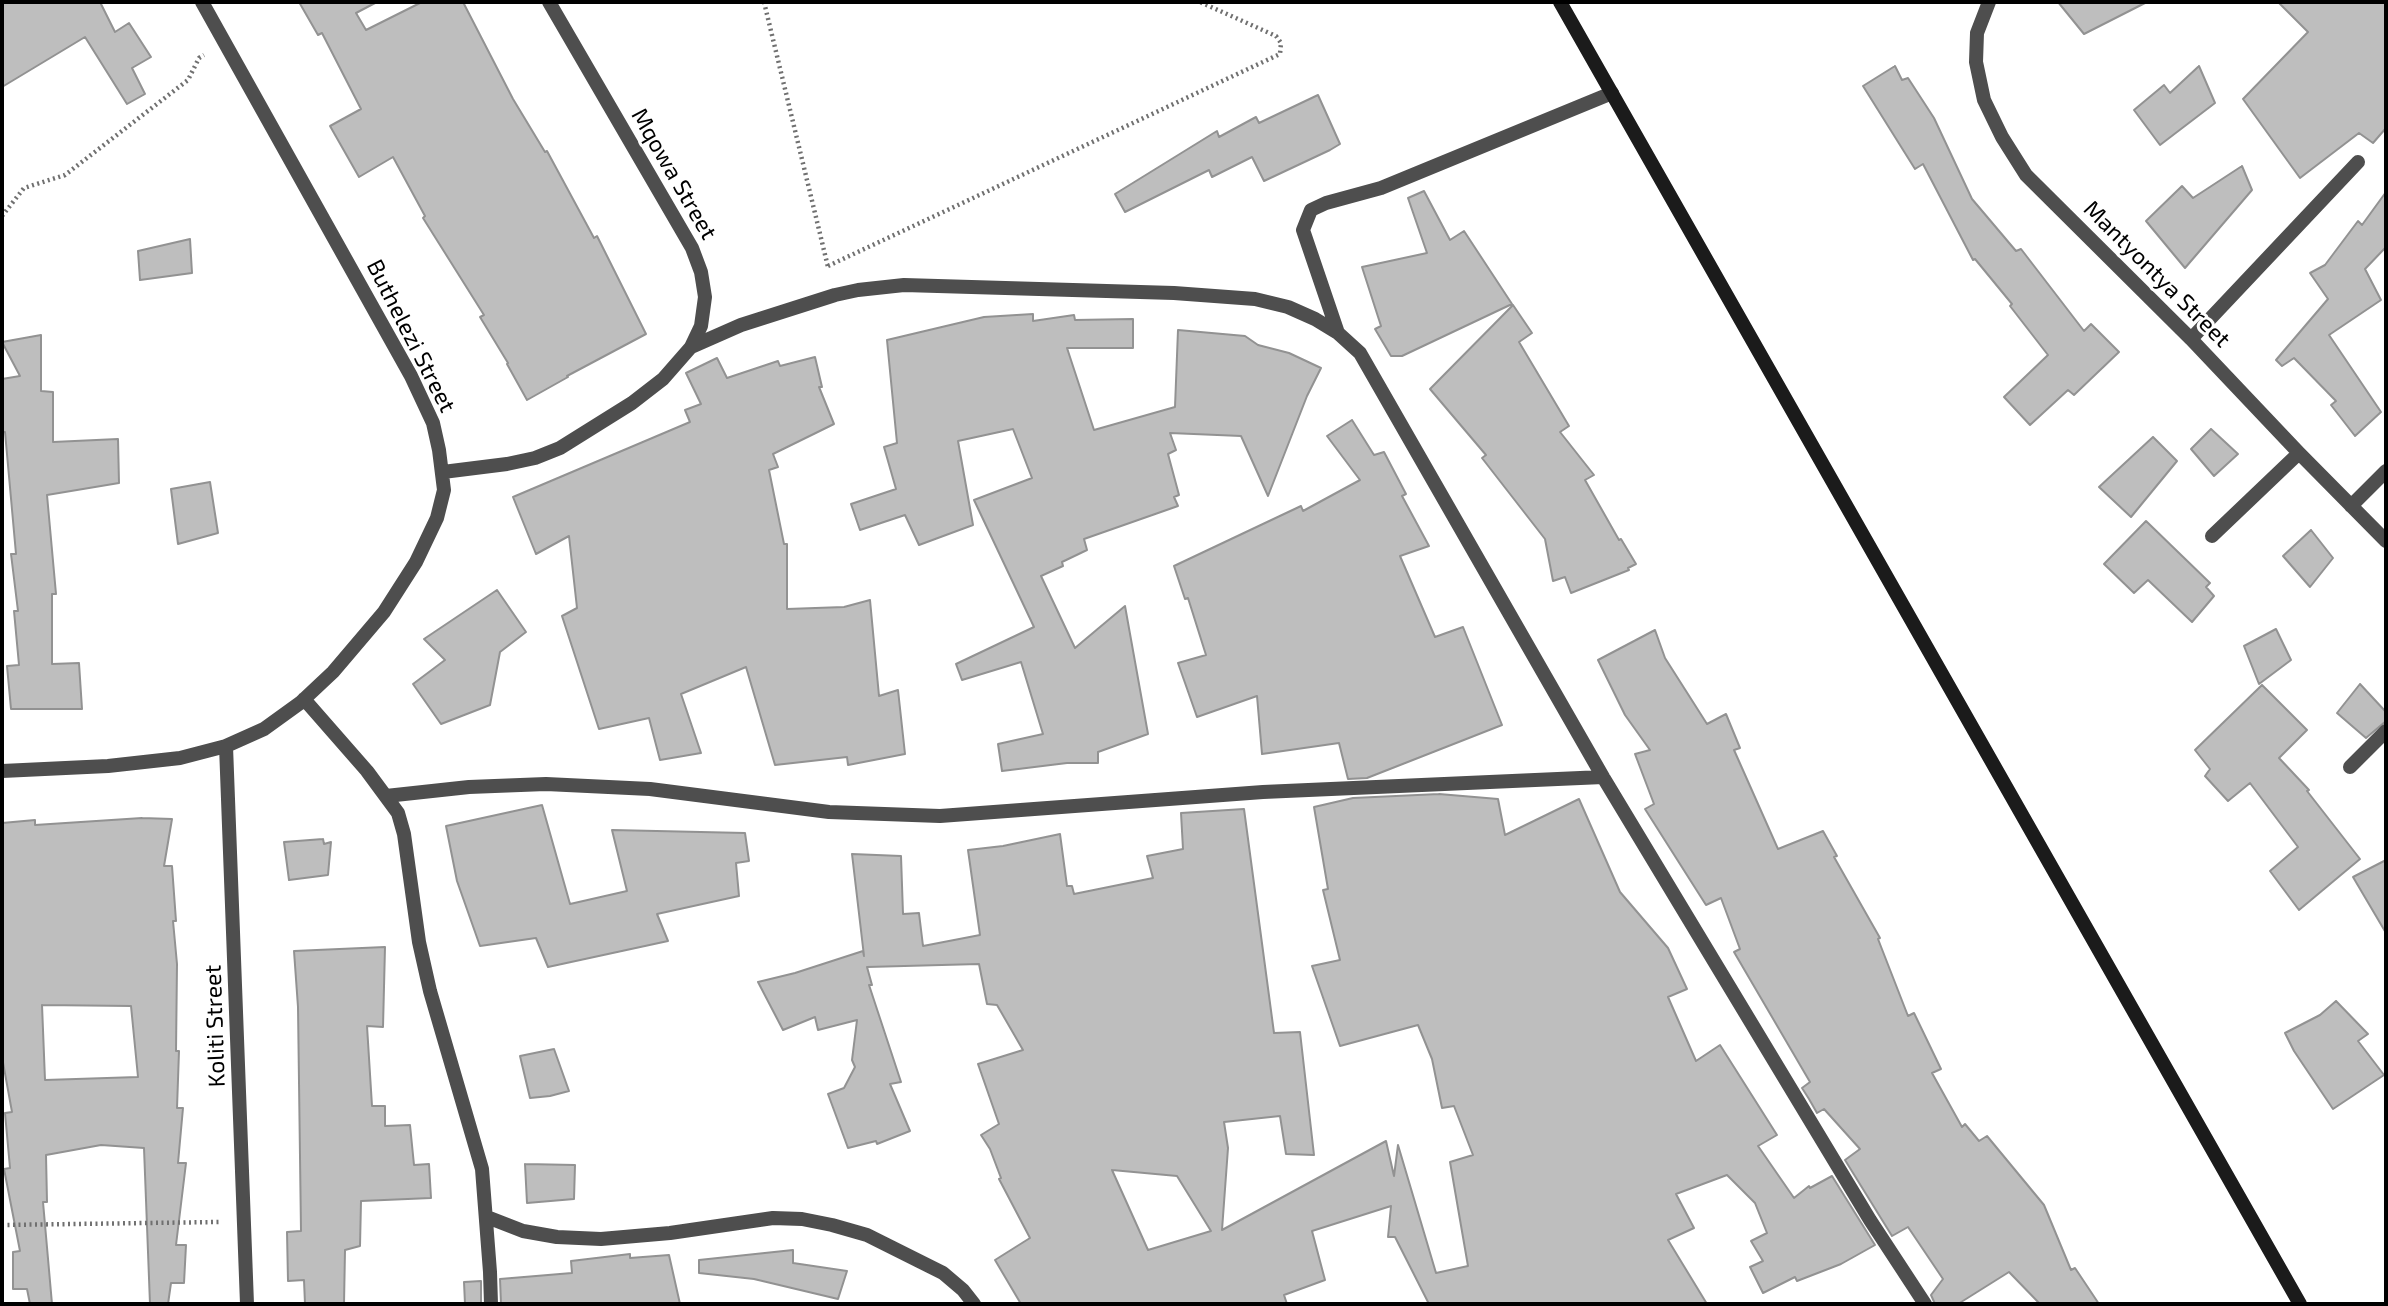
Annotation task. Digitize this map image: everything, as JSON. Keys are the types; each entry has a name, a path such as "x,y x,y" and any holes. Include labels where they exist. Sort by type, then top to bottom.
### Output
{"main road":[{"path":"1560,2 2300,1304"}],"street":[{"name":"Buthelezi Street","path":"2,771 108,766 180,758 226,746 264,729 304,699 332,672 384,612 416,562 437,518 444,489 433,423 411,376 202,2"},
{"name":"Mqowa Street","path":"443,472 507,464 535,458 559,448 632,403 663,379 691,347 702,326 705,297 701,272 692,248 549,2"},
{"name":"Mantyontya Street","path":"1989,2 1977,33 1976,62 1984,100 2001,137 2026,176 2192,339 2298,453 2386,541"},
{"path":"1338,333 1303,230 1311,210 1326,203 1381,188 1612,93"},
{"path":"2192,339 2358,162"},
{"path":"691,347 741,325 835,295 904,285 1174,293 1255,299 1288,307 1338,333 1360,353 1603,777 1870,1220 1925,1304"},
{"path":"2212,536 2298,453"},
{"path":"2351,506 2386,471"},
{"path":"304,699 398,813 404,834 419,942 430,991 482,1169 491,1304"},
{"path":"2350,767 2386,731"},
{"name":"Koliti Street","path":"226,746 247,1304"},
{"path":"386,796 469,787 546,784 650,789 829,812 940,816 1264,792 1603,777"},
{"path":"487,1217 523,1231 557,1237 601,1239 670,1233 772,1218 812,1221 867,1235 943,1273 963,1290 974,1304"}],"path":[{"path":"764,2 835,295"},
{"path":"828,266 1280,54 1281,43 1276,36 1200,2"},
{"path":"2,216 24,188 65,175 188,80 199,58 224,42"},
{"path":"2,1225 245,1222"}],"building":[{"path":"2,2 100,2 115,32 129,23 151,57 132,68 145,94 127,104 85,37 2,87"},
{"path":"299,2 377,2 356,13 366,30 422,2 463,2 513,99 545,152 547,151 594,238 597,236 646,334 527,400 480,317 484,315 423,218 425,216 393,157 359,177 330,126 361,109 322,33 318,35"},
{"path":"2058,2 2147,2 2084,34"},
{"path":"2278,2 2386,2 2386,128 2373,143 2359,133 2300,178 2243,99 2308,32"},
{"path":"1895,66 1902,80 1908,78 1934,118 1972,199 2016,251 2021,249 2084,331 2091,324 2119,352 2074,395 2068,390 2030,425 2004,397 2048,355 2010,306 2012,304 1975,259 1973,260 1923,164 1915,169 1863,86"},
{"path":"2199,66 2215,103 2160,145 2134,110 2164,85 2170,93"},
{"path":"1318,95 1340,144 1330,150 1264,181 1252,157 1212,177 1209,170 1125,212 1115,194 1217,131 1219,137 1256,117 1259,123"},
{"path":"2242,166 2252,190 2185,268 2146,221 2182,186 2193,198"},
{"path":"1424,191 1450,240 1464,231 1512,304 1402,356 1391,356 1375,329 1381,326 1362,267 1427,253 1408,198"},
{"path":"2386,192 2386,247 2365,269 2381,300 2329,335 2381,412 2355,436 2331,405 2336,401 2294,358 2282,366 2276,360 2328,299 2310,273 2325,265 2358,221 2362,225"},
{"path":"190,239 192,273 140,280 138,251"},
{"path":"1513,305 1532,333 1519,342 1569,426 1560,432 1594,475 1585,480 1636,564 1628,568 1629,570 1571,593 1565,577 1553,581 1545,539 1482,458 1486,455 1430,389"},
{"path":"1033,314 1033,321 1074,315 1075,320 1133,319 1133,348 1067,348 1094,430 1175,407 1178,330 1245,336 1258,345 1289,353 1321,368 1307,396 1268,496 1241,436 1170,433 1176,450 1168,454 1179,495 1174,497 1178,506 1084,539 1087,550 1062,562 1063,566 1041,576 1075,648 1125,606 1148,734 1098,752 1098,763 1067,763 1002,771 998,744 1043,734 1021,662 962,680 956,664 1034,627 974,500 1032,478 1013,429 958,441 973,525 919,545 905,515 860,530 851,504 896,489 884,447 897,443 887,340 984,317"},
{"path":"41,335 41,391 53,392 53,442 118,439 119,483 47,495 56,594 52,594 52,664 79,663 82,709 11,709 7,666 19,665 14,611 18,611 11,554 16,554 5,432 2,432 2,379 20,376 2,342"},
{"path":"815,357 822,387 819,387 834,424 773,454 778,467 769,470 784,544 787,544 787,609 844,607 870,600 879,696 898,690 905,754 848,765 847,757 775,765 746,667 681,694 701,753 660,760 649,718 599,729 562,616 577,608 569,536 536,554 513,497 690,422 685,410 701,404 686,373 717,358 727,378 778,361 780,366"},
{"path":"1352,420 1374,455 1384,452 1406,494 1402,496 1429,546 1400,556 1435,637 1463,627 1502,725 1367,778 1348,779 1339,743 1262,754 1257,696 1197,717 1178,663 1206,655 1188,598 1185,599 1174,566 1301,506 1303,511 1360,480 1327,436"},
{"path":"2211,429 2238,454 2214,476 2191,449"},
{"path":"2153,437 2177,461 2131,517 2099,487"},
{"path":"210,482 218,533 178,544 171,489"},
{"path":"2146,521 2210,583 2206,587 2214,596 2192,622 2148,580 2134,593 2104,564"},
{"path":"2311,530 2333,558 2310,587 2283,556"},
{"path":"497,590 526,632 500,652 490,705 441,724 413,684 445,660 424,639"},
{"path":"2276,629 2291,660 2259,684 2244,646"},
{"path":"1655,630 1665,658 1707,724 1726,714 1740,748 1734,750 1778,849 1823,831 1837,856 1834,857 1880,938 1878,939 1908,1016 1914,1013 1941,1069 1932,1073 1962,1127 1965,1124 1979,1141 1987,1136 2044,1205 2071,1270 2075,1268 2099,1304 2040,1304 2009,1272 1958,1304 1935,1304 1931,1295 1943,1279 1908,1227 1892,1236 1845,1160 1860,1149 1824,1109 1817,1113 1802,1088 1810,1082 1734,952 1740,949 1721,898 1706,905 1645,809 1654,804 1635,754 1650,750 1625,715 1598,660"},
{"path":"2360,684 2386,712 2386,721 2366,738 2337,713"},
{"path":"2262,685 2307,730 2279,758 2309,790 2307,791 2360,859 2299,910 2270,871 2298,847 2250,783 2228,801 2205,776 2210,769 2195,750"},
{"path":"1439,794 1498,799 1505,835 1579,799 1620,892 1668,948 1687,989 1668,997 1696,1061 1720,1045 1777,1135 1758,1146 1794,1198 1809,1186 1810,1188 1832,1176 1875,1245 1841,1264 1797,1281 1795,1277 1763,1293 1750,1267 1763,1261 1751,1241 1767,1233 1755,1203 1727,1175 1676,1194 1694,1228 1668,1240 1707,1304 1429,1304 1395,1237 1388,1237 1391,1206 1312,1231 1325,1280 1284,1295 1287,1304 1021,1304 995,1260 1030,1238 999,1179 1001,1178 990,1149 981,1135 999,1124 978,1064 1023,1050 997,1005 987,1004 979,964 867,967 872,985 869,985 901,1082 890,1084 910,1131 877,1144 876,1141 848,1148 828,1094 844,1088 855,1067 852,1060 857,1020 818,1030 815,1017 783,1030 758,982 863,951 864,956 852,854 901,856 903,914 919,913 923,946 980,935 968,850 1060,834 1067,886 1072,886 1074,894 1153,878 1147,856 1183,849 1181,813 1244,809 1274,1033 1300,1032 1314,1155 1286,1154 1280,1116 1224,1122 1228,1148 1222,1230 1386,1141 1394,1176 1398,1145 1436,1273 1468,1266 1450,1162 1473,1155 1454,1106 1442,1108 1432,1059 1418,1025 1340,1046 1312,966 1340,960 1323,890 1328,889 1314,807 1353,798","holes":["1112,1170 1177,1176 1211,1231 1148,1250"]},
{"path":"542,805 570,904 627,891 612,830 745,833 749,861 736,863 739,896 657,914 668,941 548,967 536,938 480,946 457,881 446,826"},
{"path":"142,818 172,819 164,866 172,866 176,921 173,921 177,964 176,1051 179,1051 177,1108 183,1108 178,1163 186,1163 176,1245 186,1245 184,1283 171,1283 168,1304 150,1304 144,1148 101,1145 46,1155 47,1202 43,1202 52,1304 30,1304 27,1289 13,1289 13,1252 20,1251 4,1169 10,1168 5,1113 12,1112 2,1057 2,823 35,820 35,825","holes":["42,1005 131,1006 138,1077 45,1080"]},
{"path":"323,839 324,844 331,842 328,875 289,880 284,842"},
{"path":"2386,860 2386,933 2353,877"},
{"path":"385,947 383,1027 367,1026 372,1106 385,1106 385,1126 410,1125 414,1165 429,1164 431,1198 361,1201 360,1246 345,1250 344,1304 305,1304 304,1280 288,1281 287,1232 301,1231 298,1007 294,951"},
{"path":"2336,1001 2368,1034 2358,1041 2384,1075 2333,1109 2285,1033 2320,1015"},
{"path":"554,1049 569,1091 530,1098 520,1056"},
{"path":"525,1164 575,1165 574,1199 527,1203"},
{"path":"793,1250 793,1263 847,1271 838,1299 754,1279 699,1273 699,1260"},
{"path":"630,1254 630,1258 669,1255 680,1304 501,1304 500,1279 572,1273 571,1261"},
{"path":"481,1281 481,1304 465,1304 464,1282"}]}
